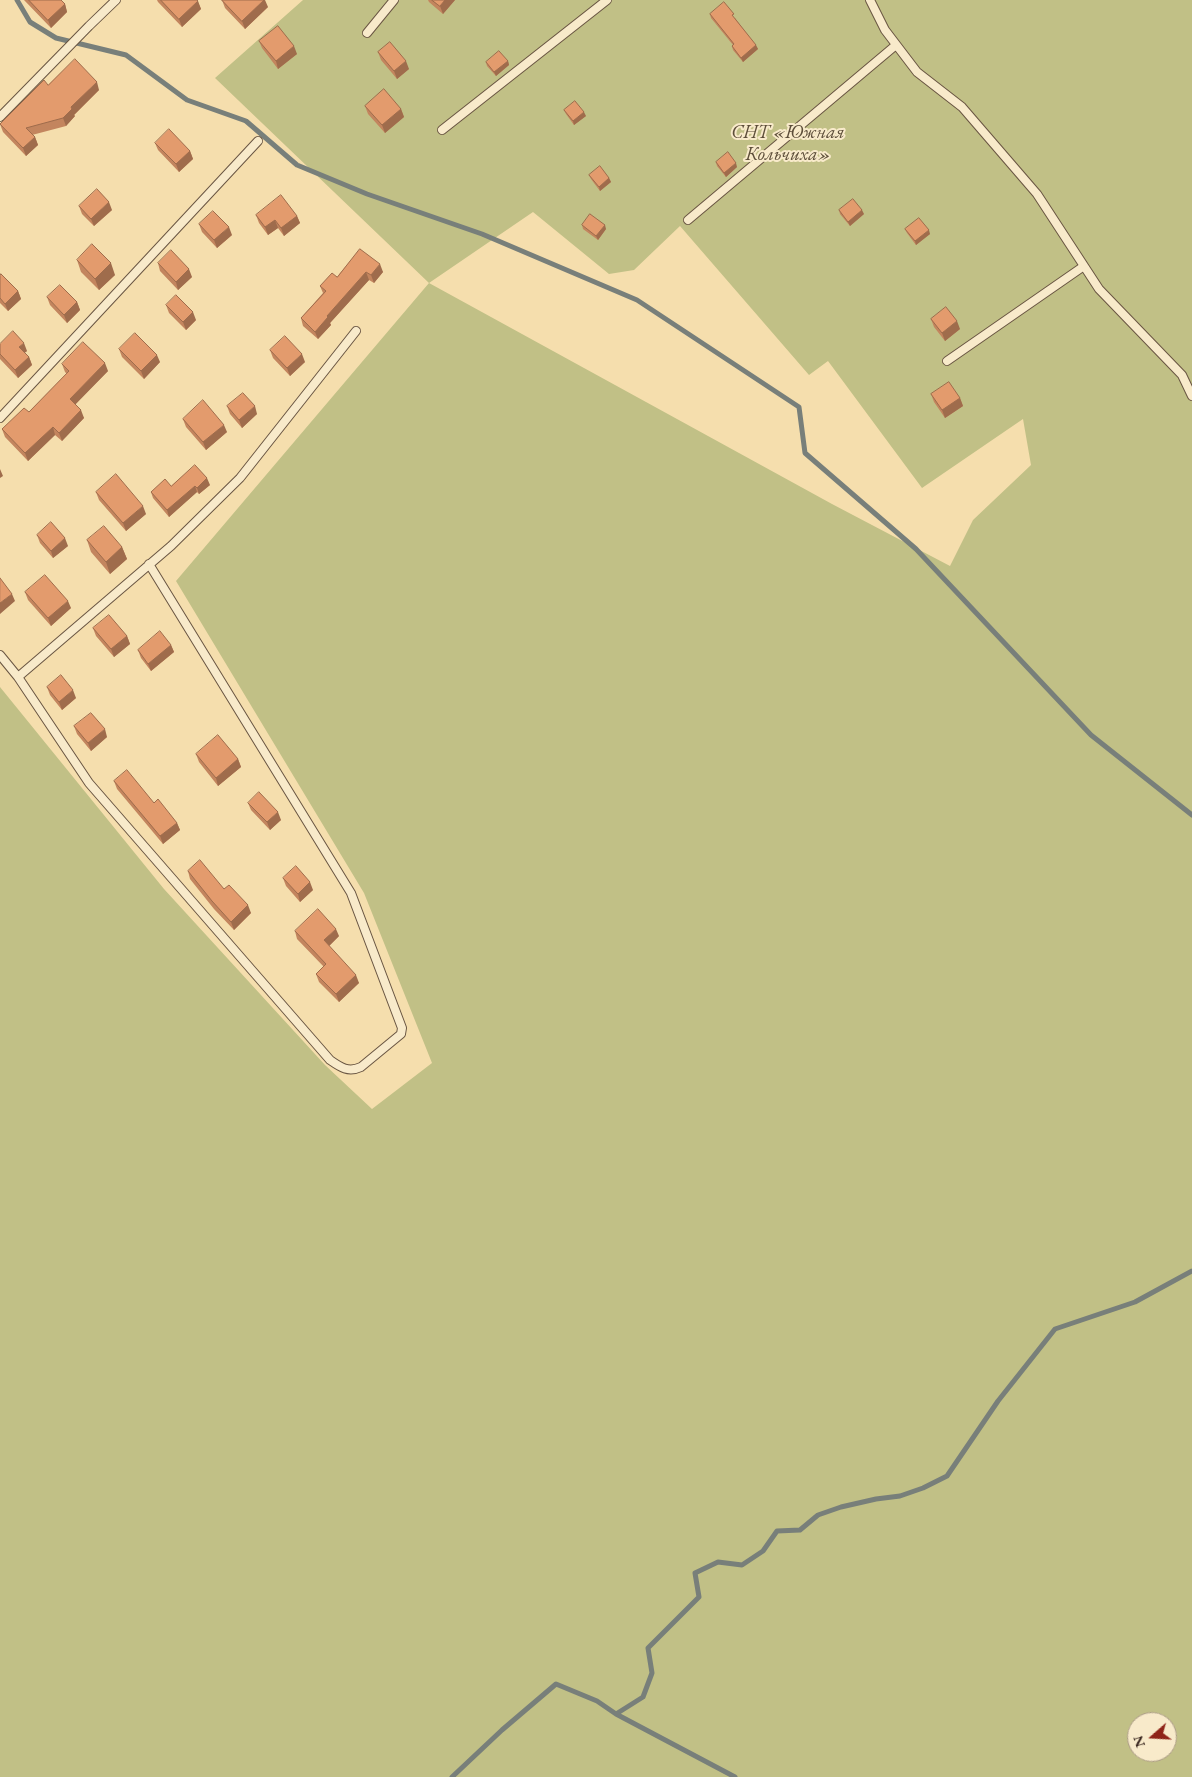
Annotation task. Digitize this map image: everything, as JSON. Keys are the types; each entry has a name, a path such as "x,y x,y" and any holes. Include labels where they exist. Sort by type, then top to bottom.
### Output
{"lane":[{"path":"0,117 88,26 116,0"},
{"path":"367,33 394,0"},
{"path":"442,130 607,0"},
{"path":"870,0 885,30 917,72 962,108 1030,187 1099,289 1182,375 1192,396"},
{"path":"688,220 896,44"},
{"path":"0,418 258,141"},
{"path":"947,361 1084,266"},
{"path":"18,677 171,546 240,478 356,331"},
{"path":"0,655 18,677 89,783 330,1060 348,1070 356,1070 361,1067 402,1034 402,1028 351,893 149,564"}],"green space":[{"name":"СНТ «Южная Кольчиха»","path":"303,0 1192,0 1192,1777 0,1777 0,687 164,889 325,1065 372,1109 432,1063 364,893 176,581 429,283 215,78","holes":["533,212 609,274 634,270 680,226 809,375 828,361 922,488 1023,419 1031,465 973,520 950,566 832,504 429,283"]}],"building":[{"path":"29,0 61,0 65,4 48,20"},
{"path":"161,0 197,0 198,1 179,19"},
{"path":"222,0 264,0 242,21"},
{"path":"432,0 445,0 440,6"},
{"path":"724,2 756,45 741,58 732,46 734,44 710,14"},
{"path":"278,26 294,46 276,61 259,41"},
{"path":"390,42 406,61 394,71 378,52"},
{"path":"499,51 508,61 494,72 486,62"},
{"path":"75,59 97,82 71,107 72,109 63,118 26,128 35,137 23,148 0,124 44,80 48,85"},
{"path":"384,89 401,109 382,125 365,106"},
{"path":"575,101 584,112 573,121 564,110"},
{"path":"169,129 190,151 176,164 155,143"},
{"path":"728,152 736,163 724,173 716,162"},
{"path":"600,166 609,178 599,187 589,175"},
{"path":"97,189 109,202 91,219 79,206"},
{"path":"281,195 297,216 281,228 275,220 265,227 256,215"},
{"path":"853,199 862,210 848,222 839,210"},
{"path":"213,211 229,227 214,240 199,224"},
{"path":"590,214 605,225 596,236 582,225"},
{"path":"919,218 929,230 915,241 905,229"},
{"path":"92,244 111,263 95,279 77,260"},
{"path":"360,249 380,264 371,275 366,272 315,332 301,318 326,291 320,286 332,273 337,277"},
{"path":"171,250 189,269 176,282 158,263"},
{"path":"1,274 18,291 5,304 0,298"},
{"path":"60,285 77,302 64,315 47,297"},
{"path":"176,295 193,312 183,322 166,305"},
{"path":"946,307 957,321 942,333 931,319"},
{"path":"13,331 24,343 19,347 29,357 15,370 0,354 0,344"},
{"path":"135,333 157,355 141,371 119,349"},
{"path":"285,336 302,354 287,368 270,350"},
{"path":"83,342 105,363 70,399 81,410 59,433 53,427 25,453 2,429 24,408 29,412 69,371 62,364"},
{"path":"949,382 960,398 942,410 931,394"},
{"path":"243,393 255,406 239,420 227,406"},
{"path":"203,400 224,425 203,442 183,419"},
{"path":"195,465 207,478 197,488 195,486 167,510 151,492 165,479 171,486"},
{"path":"116,474 143,506 123,523 96,492"},
{"path":"51,522 65,538 51,551 37,535"},
{"path":"104,526 122,547 106,562 87,540"},
{"path":"45,575 68,601 48,618 25,592"},
{"path":"0,578 12,594 0,603"},
{"path":"109,615 127,636 111,649 93,628"},
{"path":"160,631 171,645 148,664 138,650"},
{"path":"61,675 73,690 59,702 47,687"},
{"path":"91,713 105,729 88,743 74,726"},
{"path":"218,735 238,759 216,778 196,754"},
{"path":"127,770 154,803 158,799 177,823 160,836 114,781"},
{"path":"259,792 278,812 267,822 248,803"},
{"path":"200,860 224,889 229,885 248,905 231,922 188,871"},
{"path":"296,866 310,882 298,894 283,878"},
{"path":"318,909 336,929 324,940 356,975 336,994 316,974 326,964 295,931"}],"waterway":[{"path":"17,0 30,22 56,38 126,55 187,100 246,121 297,165 367,194 482,234 637,300 799,407 805,453 916,549 1091,735 1192,815"},
{"path":"452,1777 502,1730 556,1684 597,1701 616,1714 643,1697 652,1673 648,1648 699,1597 695,1573 718,1562 742,1565 763,1551 777,1531 800,1530 818,1515 841,1507 900,1496 923,1488 947,1476 998,1401 1055,1329 1135,1302 1192,1271"},
{"path":"616,1714 735,1777"}]}
